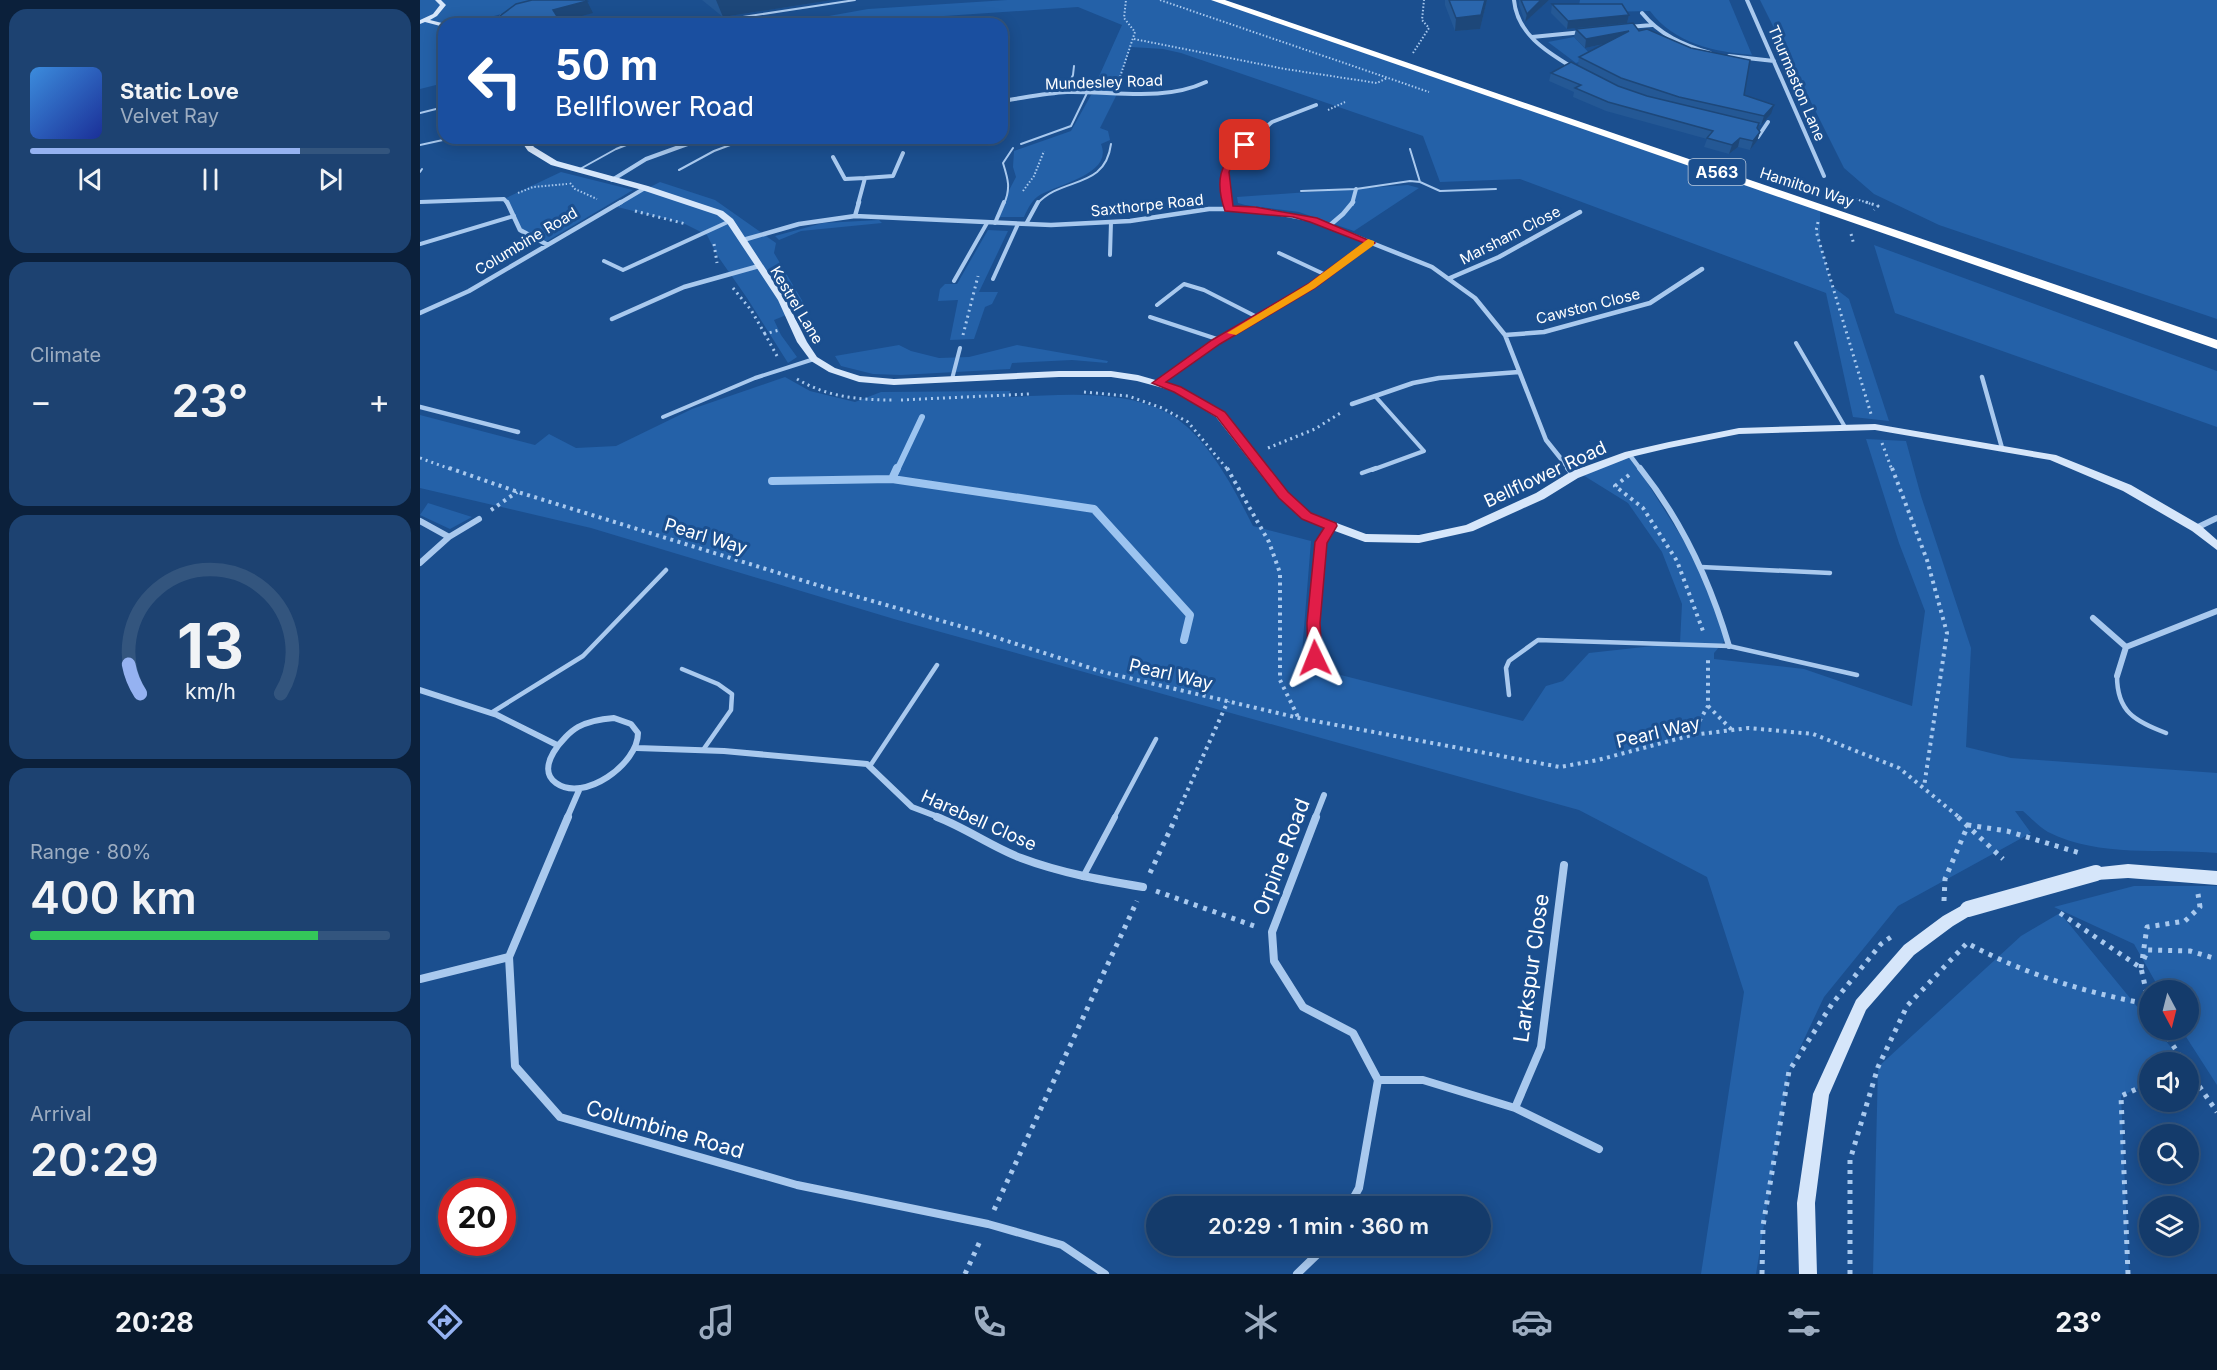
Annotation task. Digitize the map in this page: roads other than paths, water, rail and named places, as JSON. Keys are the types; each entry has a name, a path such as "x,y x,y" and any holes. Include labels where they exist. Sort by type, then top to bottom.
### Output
{"highway":[{"name":"Hamilton Way","path":"1216,0 2217,345"}],"street":[{"path":"422,21 441,10 443,5 438,0"},
{"path":"1514,0 1516,16 1532,37 1579,72"},
{"name":"Thurmaston Lane","path":"1748,0 1824,176"},
{"path":"1642,14 1652,25 1680,43 1716,54"},
{"path":"422,21 438,24"},
{"path":"1619,28 1652,25"},
{"path":"1532,37 1587,32"},
{"path":"1726,56 1774,61"},
{"name":"Mundesley Road","path":"1008,100 1065,92 1148,94 1186,91 1206,82"},
{"path":"1228,209 1224,172 1231,157 1272,122 1316,105"},
{"path":"1758,137 1768,122"},
{"path":"1751,127 1763,130"},
{"name":"Kestrel Lane","path":"527,144 531,149 554,163 645,188 720,213 730,221 782,300 802,342 814,358 832,370 859,379 894,382 1059,374 1111,374 1158,383"},
{"path":"612,180 646,159 687,144"},
{"path":"833,157 845,179 865,178 893,176 903,153"},
{"path":"855,216 865,178"},
{"name":"Columbine Road","path":"420,313 469,291 645,188"},
{"path":"1329,226 1347,212 1355,202 1356,189"},
{"path":"420,202 504,199 510,206 520,230 546,244"},
{"name":"Saxthorpe Road","path":"743,240 799,224 855,216 1026,224 1112,222 1228,209 1255,209 1293,215 1329,226 1432,267 1475,298 1505,335 1546,440 1574,475"},
{"name":"Marsham Close","path":"1450,278 1499,256 1580,212"},
{"path":"1158,383 1220,340 1326,275 1371,243"},
{"path":"612,319 684,287 759,266"},
{"name":"Cawston Close","path":"1505,335 1544,332 1650,303 1702,269"},
{"path":"1352,404 1413,383 1439,378 1519,372"},
{"path":"1982,377 2002,448"},
{"name":"Bellflower Road","path":"1158,383 1178,390 1221,415 1284,495 1306,516 1365,538 1419,539 1469,528 1540,496 1574,475 1629,454 1739,431 1875,427 2052,457 2127,488 2196,528 2217,546"},
{"path":"420,407 518,432"},
{"path":"1629,454 1678,524 1701,567 1729,646"},
{"path":"2196,528 2217,518"},
{"path":"420,563 449,537 479,519"},
{"path":"420,521 449,537"},
{"path":"2126,647 2217,611"},
{"path":"2093,618 2126,647"},
{"path":"2117,676 2126,647"},
{"path":"420,690 491,713 557,745"},
{"path":"614,718 633,725 638,740 637,748 617,773 580,788 566,787 556,783 549,775 548,764 557,745 574,730 589,722 614,718"},
{"path":"637,748 816,758 870,766"},
{"name":"Harebell Close","path":"870,766 912,807 962,826 1019,857 1083,877 1143,887"},
{"name":"Columbine Road","path":"580,788 509,957 515,1066 560,1117 797,1185 988,1224 1062,1245 1105,1274"},
{"name":"Orpine Road","path":"1323,795 1272,932 1274,961 1304,1006 1353,1033 1378,1080"},
{"name":"Larkspur Close","path":"1515,1108 1541,1047 1564,865"},
{"path":"1808,1274 1806,1203 1821,1094 1861,1005 1909,950 1968,909 2096,873 2128,871 2217,878"},
{"path":"420,979 509,957"},
{"path":"1354,1196 1359,1188 1378,1080 1423,1080 1515,1108 1599,1149"},
{"path":"1297,1274 1316,1256"}],"lane":[{"path":"736,18 855,0"},
{"path":"1065,92 1073,75 1074,66"},
{"path":"1021,144 1071,126 1087,93"},
{"path":"420,113 438,108"},
{"path":"420,145 438,141"},
{"path":"584,170 616,148 627,144"},
{"path":"680,170 714,151 733,144"},
{"path":"1026,224 1034,206 1042,198 1096,174 1105,167 1111,156 1111,144"},
{"path":"995,223 1009,192 1009,182 1003,163 1013,148"},
{"path":"1410,149 1420,182"},
{"path":"1301,191 1356,189 1410,181 1420,182 1440,191 1496,189"},
{"path":"420,244 514,216"},
{"path":"604,261 623,270 730,221"},
{"path":"1110,255 1112,222"},
{"path":"954,280 987,223"},
{"path":"993,279 1018,224"},
{"path":"1279,253 1326,275"},
{"path":"1157,305 1184,284 1204,290 1259,318"},
{"path":"1150,317 1220,340"},
{"path":"1796,343 1845,427"},
{"path":"952,379 960,348"},
{"path":"663,417 755,378 814,358"},
{"path":"1362,473 1424,451 1375,396"},
{"path":"1315,658 1314,623 1321,542 1331,526"},
{"path":"1701,567 1830,573"},
{"path":"491,713 583,656 666,570"},
{"path":"1509,695 1506,668 1509,661 1538,640 1729,646 1857,675"},
{"path":"870,766 937,665"},
{"path":"682,669 718,684 732,694 731,710 703,750"},
{"path":"2117,676 2118,697 2123,707 2143,724 2166,733"},
{"path":"1083,877 1156,740"}],"waterway":[{"path":"897,470 922,417"},
{"path":"892,479 897,468"},
{"path":"772,481 892,479"},
{"path":"892,479 1094,509 1190,615 1184,640"}]}
